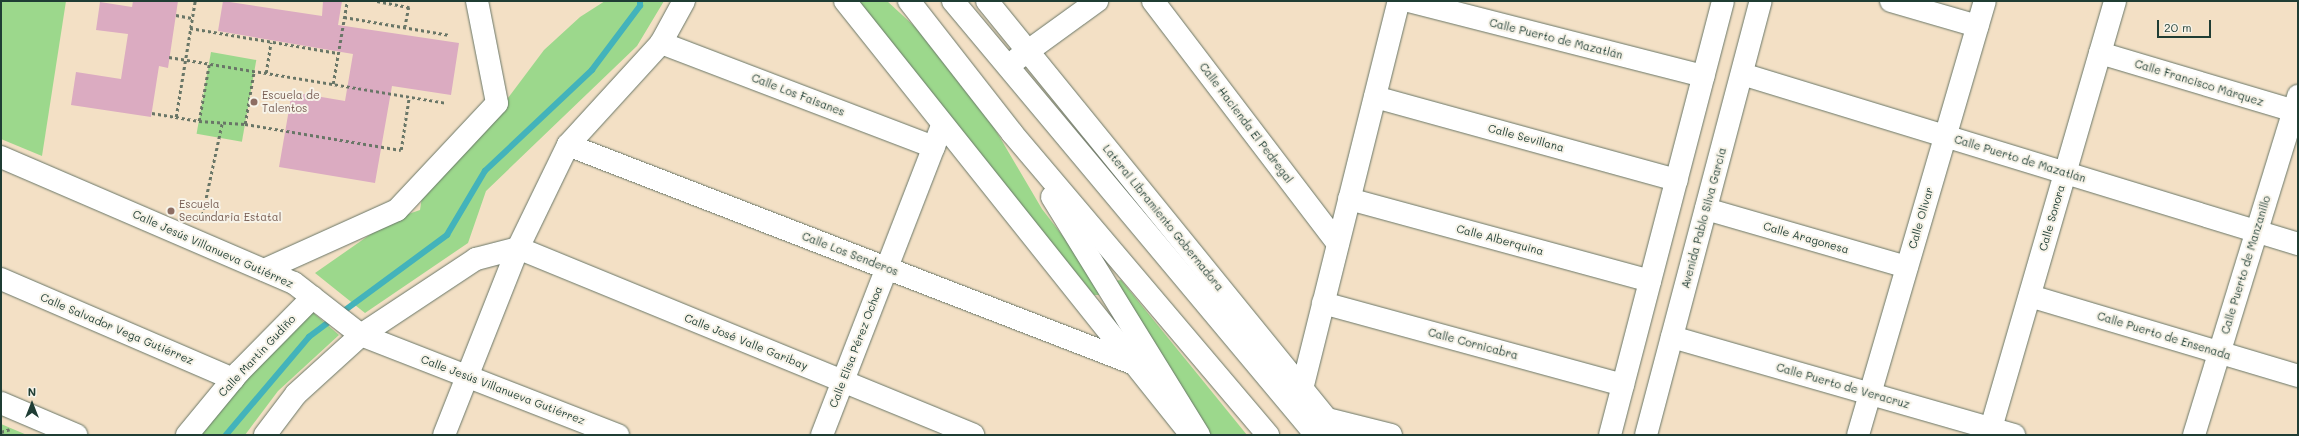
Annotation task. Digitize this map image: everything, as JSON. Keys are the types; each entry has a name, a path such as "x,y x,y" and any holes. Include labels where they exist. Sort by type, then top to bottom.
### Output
{"main road":[{"path":"264,270 397,210 497,103 477,1"},
{"path":"444,435 518,248 568,145 662,42 684,1"},
{"path":"845,1 1132,363 1192,435"},
{"path":"909,1 1012,133 1268,435"},
{"path":"953,1 1008,66 1328,430 1391,435"},
{"name":"Lateral Libramiento Gobernadora","path":"987,1 1302,389 1328,430"},
{"path":"1008,66 1097,1"},
{"name":"Calle Hacienda El Pedregal","path":"1153,1 1338,244"},
{"path":"1302,389 1399,1"},
{"name":"Calle Puerto de Mazatlán","path":"1409,1 1704,76"},
{"path":"1610,435 1724,1"},
{"name":"Avenida Pablo Silva García","path":"1646,435 1761,1"},
{"path":"1891,1 1977,26"},
{"name":"Calle Olivar","path":"1858,435 1985,1"},
{"name":"Calle Sonora","path":"1990,432 2115,1"},
{"name":"Calle Los Faisanes","path":"662,42 934,147"},
{"name":"Calle Francisco Márquez","path":"2100,53 2296,106"},
{"name":"Calle Puerto de Mazatlán","path":"1742,74 2298,244"},
{"name":"Calle Sevillana","path":"1375,96 1677,180"},
{"name":"Calle Puerto de Manzanillo","path":"2194,435 2296,106"},
{"name":"Calle Elisa Pérez Ochoa","path":"822,435 942,125"},
{"path":"1012,133 1199,435"},
{"name":"Calle Los Senderos","path":"568,145 1132,363"},
{"name":"Calle Jesús Villanueva Gutiérrez","path":"1,157 294,283 355,330 618,435"},
{"name":"Calle Alberquina","path":"1349,199 1650,281"},
{"name":"Calle Aragonesa","path":"1706,209 1907,267"},
{"path":"265,435 296,394 355,330 476,258 518,248"},
{"name":"Calle José Valle Garibay","path":"518,248 974,435"},
{"name":"Calle Salvador Vega Gutiérrez","path":"1,279 233,379"},
{"name":"Calle Puerto de Ensenada","path":"2030,296 2298,376"},
{"name":"Calle Martín Gudiño","path":"187,435 233,379 313,297"},
{"name":"Calle Cornicabra","path":"1324,303 1623,385"},
{"name":"Calle Puerto de Veracruz","path":"1672,337 1870,394 1990,432 2014,435"},
{"path":"1,403 76,435"}],"path":[{"path":"176,117 195,1"},
{"path":"333,84 347,1"},
{"path":"377,1 409,7 405,27"},
{"path":"176,15 192,18"},
{"path":"344,17 449,35"},
{"path":"190,28 338,53"},
{"path":"266,73 271,42"},
{"path":"170,57 446,103"},
{"path":"199,121 209,64"},
{"path":"245,124 254,71"},
{"path":"152,114 199,121 245,124 401,150 409,97"},
{"path":"197,241 222,123"}],"green space":[{"path":"1,1 66,1 42,156 1,139"},
{"path":"605,1 664,1 637,46 486,191 468,243 365,313 315,273 391,220 420,210 423,190 487,126 544,50 580,17"},
{"path":"856,1 887,1 925,36 992,124 1042,209 1103,288 1101,295 1094,295"},
{"path":"211,52 256,60 242,142 197,134"},
{"path":"1121,280 1247,435 1209,435 1114,281"},
{"path":"309,309 339,335 278,391 245,435 198,435"},
{"path":"1,424 27,435 1,435"}],"building":[{"path":"133,1 178,1 168,68 159,66 151,117 71,105 76,72 121,79 128,34 96,30 100,2 132,7"},
{"path":"223,1 322,16 323,1 342,1 338,25 459,43 451,95 392,86 375,183 279,167 292,92 345,101 353,54 218,31"}],"waterway":[{"path":"340,314 447,235 485,171 592,70 640,6 640,1"},
{"path":"226,435 309,337 333,319"}],"place":[{"name":"Escuela de Talentos","path":"254,102"},
{"name":"Escuela Secundaria Estatal","path":"171,211"}]}
